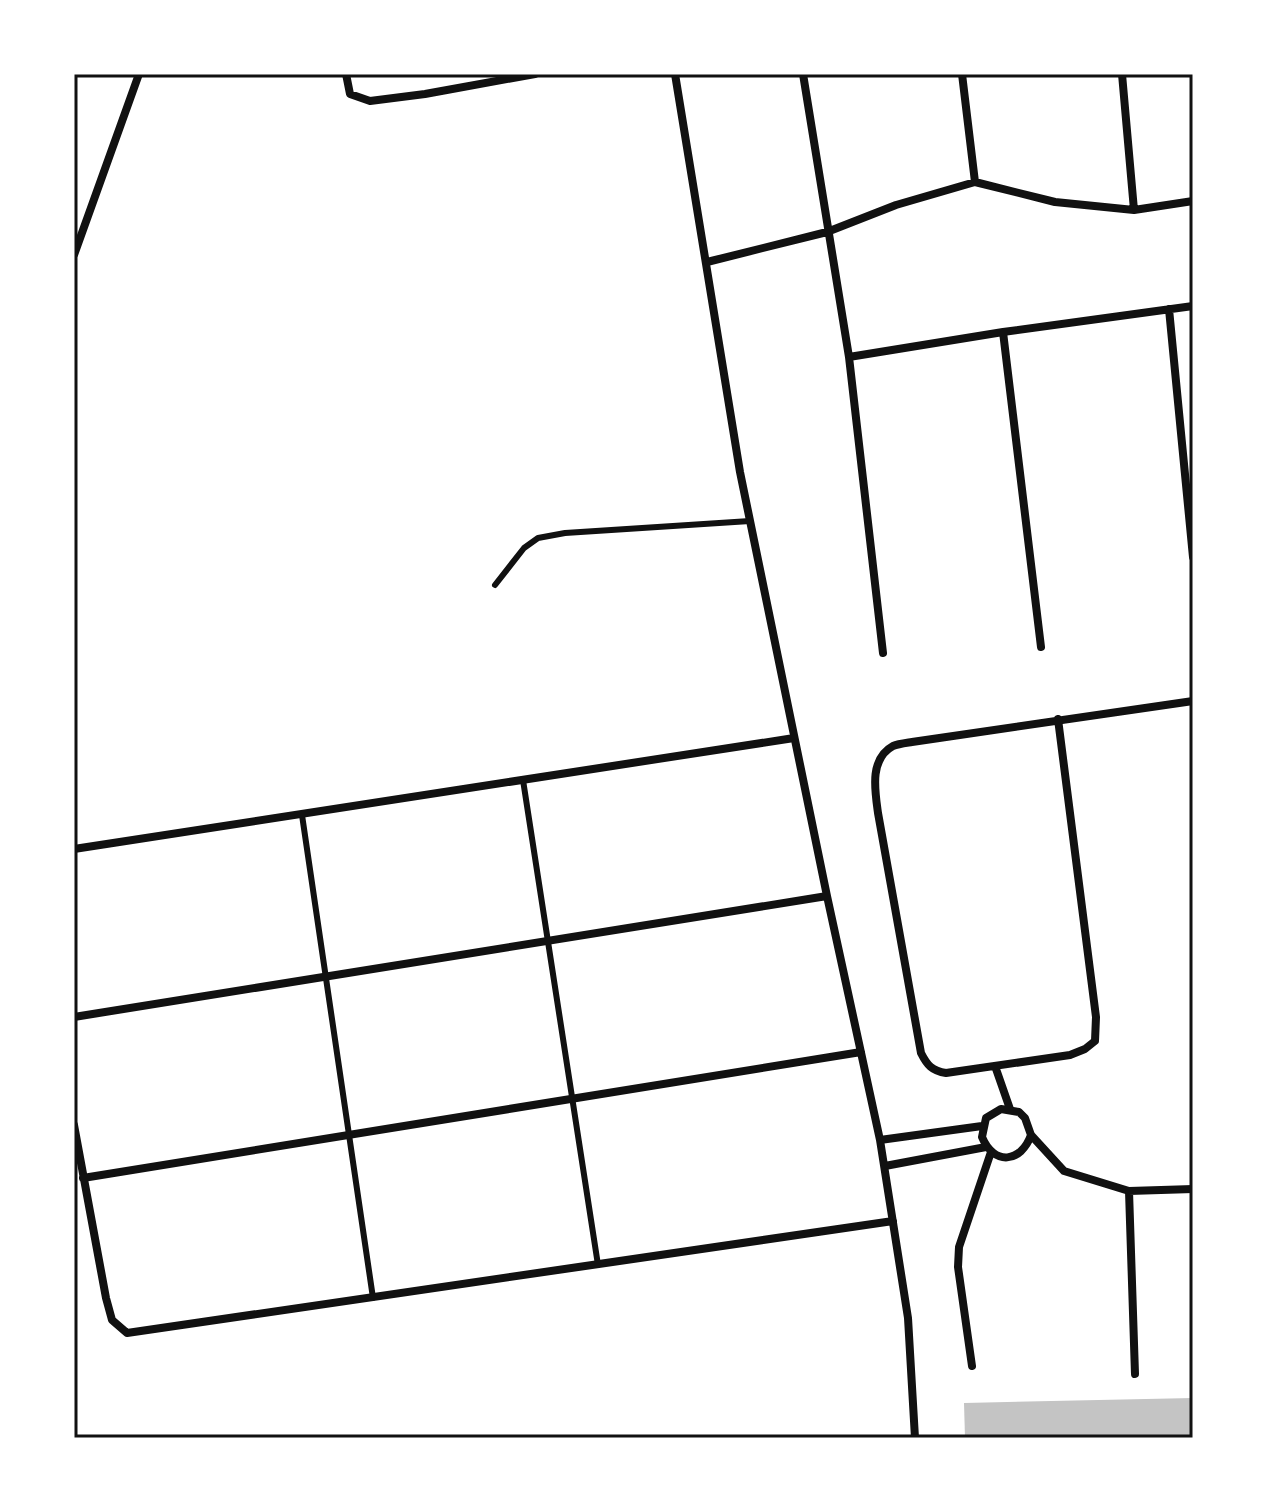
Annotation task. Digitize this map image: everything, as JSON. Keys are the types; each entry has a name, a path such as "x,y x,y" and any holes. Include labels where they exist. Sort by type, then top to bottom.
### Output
{"street":[{"path":"74,255 139,74"},
{"path":"346,74 350,94 370,101 535,74"},
{"path":"675,74 750,521 885,1166 908,1318 915,1438"},
{"path":"803,74 849,357 883,653"},
{"path":"962,74 975,182"},
{"path":"1122,74 1134,210"},
{"path":"707,262 827,232 896,205 975,182 1055,202 1134,210 1193,201"},
{"path":"849,357 1193,306"},
{"path":"1169,309 1193,557"},
{"path":"1003,332 1041,647"},
{"path":"1058,719 1096,1017 1095,1041 1070,1055 936,1072 926,1064 921,1053 878,813 875,785 878,762 892,747 912,742 1058,719 1193,701"},
{"path":"74,849 794,738"},
{"path":"74,1017 827,896"},
{"path":"83,1178 861,1052"},
{"path":"995,1066 1010,1109 1025,1118 1031,1135 1064,1171 1129,1191 1193,1189"},
{"path":"972,1366 958,1267 959,1247 988,1150 982,1137 982,1126 993,1112 1010,1109"},
{"path":"74,1125 109,1309 118,1327 127,1333 893,1221"},
{"path":"880,1140 982,1126"},
{"path":"885,1166 988,1150 1003,1158 1016,1156 1026,1148 1031,1135"},
{"path":"1129,1191 1135,1374"}],"lane":[{"path":"495,585 524,548 538,538 565,533 750,521"},
{"path":"523,780 598,1265"},
{"path":"302,815 373,1298"}],"building":[{"path":"1193,1398 1193,1438 965,1438 964,1403"}]}
